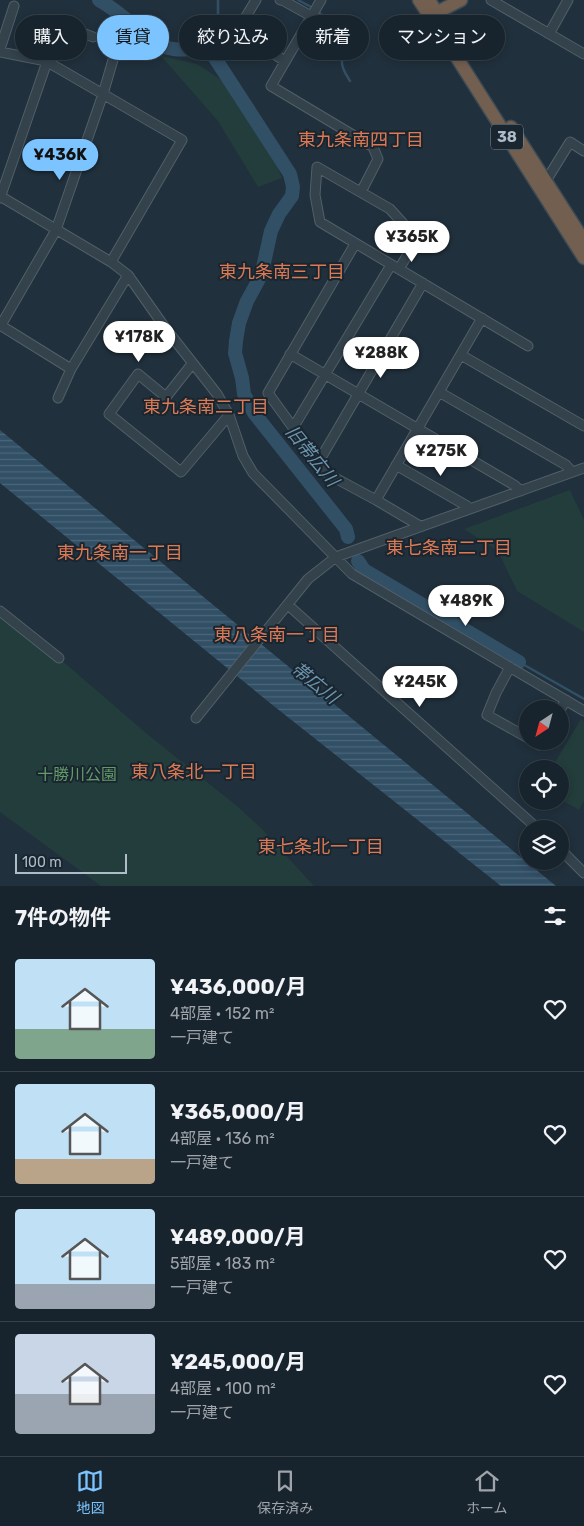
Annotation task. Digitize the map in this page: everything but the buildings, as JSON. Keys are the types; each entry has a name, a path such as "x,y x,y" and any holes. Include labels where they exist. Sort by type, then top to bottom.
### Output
{"highway":[{"name":"38","path":"419,0 433,14 544,178 584,241"},
{"name":"38","path":"430,0 433,14 584,258"},
{"path":"433,14 461,0"}],"street":[{"path":"256,0 237,31 285,61"},
{"path":"280,0 311,15 320,1"},
{"path":"491,0 584,54"},
{"path":"549,34 568,0"},
{"path":"14,6 0,51 46,61 182,140 111,262"},
{"path":"93,37 60,24 0,197 111,262 128,275 192,364 217,394 229,415 243,456 254,473 352,574 566,700"},
{"path":"297,40 270,86 373,147 378,159 361,192"},
{"path":"71,368 0,325 56,230 113,60"},
{"path":"544,178 549,176 570,142 584,150"},
{"path":"293,428 395,267 417,240 390,210 317,167 315,194 320,222 355,244 395,267 424,283 528,346"},
{"path":"355,244 268,393 326,473 420,526"},
{"path":"58,398 71,368 128,275"},
{"path":"318,463 424,283"},
{"path":"376,500 482,318"},
{"path":"290,354 514,485 521,491"},
{"path":"461,355 584,426"},
{"path":"192,364 166,397 138,374 109,414 181,472 229,415"},
{"path":"439,392 566,465 572,472"},
{"path":"396,465 467,506 469,509"},
{"path":"196,718 308,579 336,557 584,468"},
{"path":"286,607 528,820"},
{"path":"0,611 59,658"},
{"path":"510,667 496,692 487,715 519,733"},
{"path":"569,702 584,711"},
{"path":"569,858 584,873"}],"green space":[{"path":"169,58 197,64 223,81 272,155 282,178 258,187 218,121 165,60 169,60"},
{"path":"570,490 584,520 584,632 517,591 498,551 464,529"},
{"name":"十勝川公園","path":"0,611 237,806 262,829 314,886 101,886 0,812"},
{"path":"581,719 584,721 584,801 579,810 569,804 569,760 556,760 562,750 569,750 569,739"}],"water":[{"path":"0,430 519,856 519,870 536,870 556,886 501,886 270,703 0,483"}],"waterway":[{"name":"旧帯広川","path":"99,0 165,47 211,52 290,174 293,187 292,196 279,214 271,231 262,272 247,301 239,323 235,353 244,394 254,413 346,529 348,537"},
{"path":"218,0 218,15"},
{"path":"298,0 313,8"},
{"path":"317,11 325,17 337,34 343,68 350,81"},
{"name":"旧帯広川","path":"358,561 364,570 519,662"},
{"name":"旧帯広川","path":"519,662 584,699"}],"district":[{"name":"東九条南四丁目","path":"361,140"},
{"name":"東九条南三丁目","path":"282,272"},
{"name":"東九条南二丁目","path":"206,407"},
{"name":"東七条南二丁目","path":"449,548"},
{"name":"東九条南一丁目","path":"120,553"},
{"name":"東八条南一丁目","path":"277,635"},
{"name":"東八条北一丁目","path":"194,772"},
{"name":"東七条北一丁目","path":"321,847"}],"water label":[{"name":"帯広川","path":"315,683"}]}
